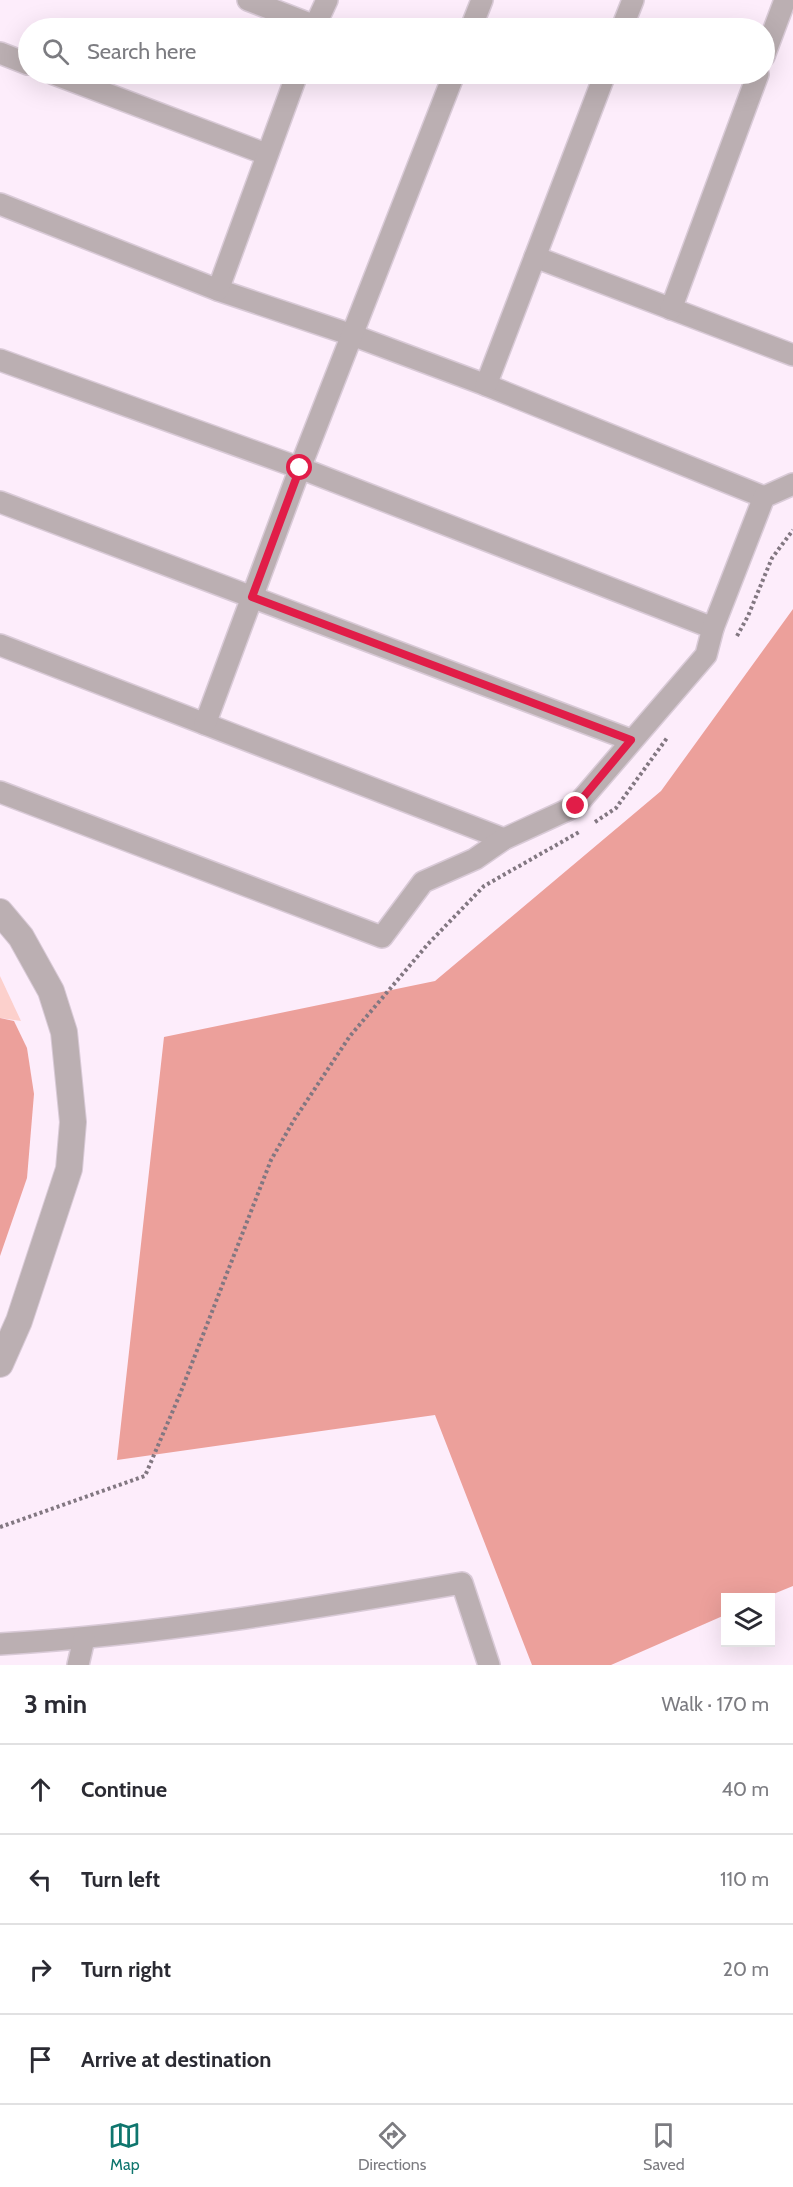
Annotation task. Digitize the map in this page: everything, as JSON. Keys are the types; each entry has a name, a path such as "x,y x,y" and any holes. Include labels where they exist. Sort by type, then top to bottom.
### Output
{"street":[{"path":"248,0 293,18"},
{"path":"319,18 327,0"},
{"path":"475,18 482,0"},
{"path":"626,18 633,0"},
{"path":"775,28 785,0"},
{"path":"0,53 18,60"},
{"path":"81,84 267,154"},
{"path":"218,290 293,84"},
{"path":"205,724 300,468 450,84"},
{"path":"486,385 601,84"},
{"path":"671,309 754,84"},
{"path":"0,204 218,290 352,335 486,385 764,497"},
{"path":"535,257 793,355"},
{"path":"0,360 300,468 713,628"},
{"path":"0,792 382,936 423,882 475,859 504,839 576,806 706,655 713,628 764,497 793,484"},
{"path":"0,502 631,740"},
{"path":"0,645 504,839"},
{"path":"0,912 21,937 51,991 64,1032 73,1122 69,1169 19,1321 0,1364"},
{"path":"0,1644 84,1639 279,1614 462,1583 489,1665"},
{"path":"78,1665 84,1639"}],"path":[{"path":"731,646 748,616 772,558 793,530"},
{"path":"0,1527 145,1476 180,1394 271,1160 294,1120 350,1036 428,945 484,886 573,837 616,808 671,734"}],"shaded area":[{"path":"793,609 793,1586 775,1593 721,1593 721,1617 611,1665 532,1665 435,1415 117,1460 164,1037 435,981 661,791"},
{"path":"0,976 21,1021 0,1018"},
{"path":"0,1018 14,1021 27,1048 34,1094 27,1178 0,1256"}],"route":[{"path":"300,468 252,597 631,740 576,806"}]}
